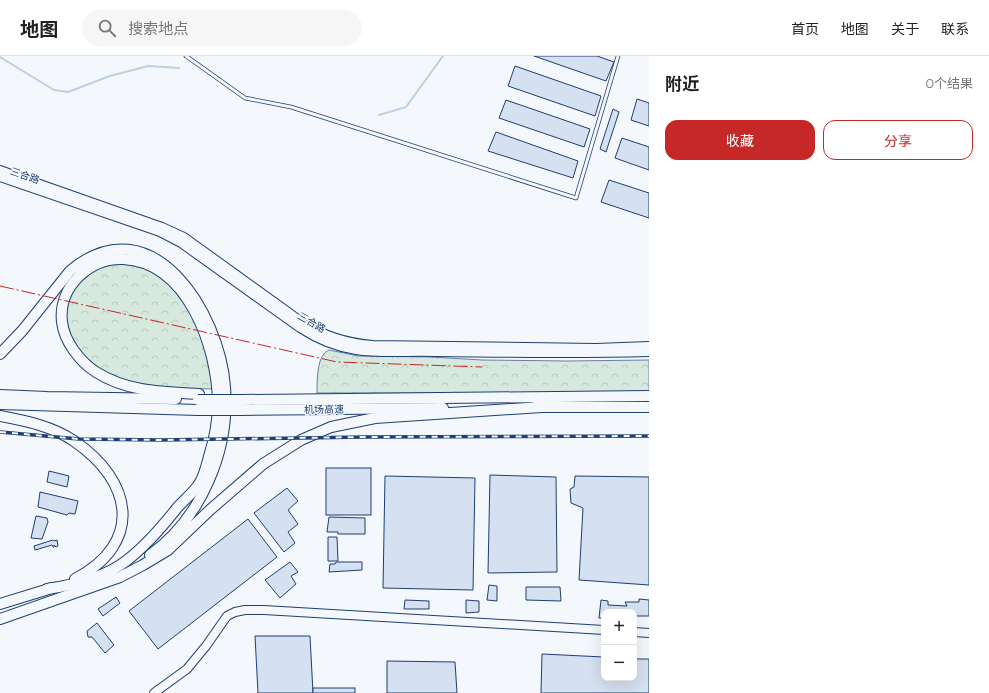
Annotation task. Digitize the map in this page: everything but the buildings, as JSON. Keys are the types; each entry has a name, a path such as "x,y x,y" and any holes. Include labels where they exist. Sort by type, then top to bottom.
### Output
{"highway":[{"path":"0,354 22,331 70,271 78,264 102,253 113,250 134,251 147,255 160,262 181,280 191,292 201,309 211,329 219,351 225,387 224,424 215,463 197,504 173,535 157,550 120,577"},
{"path":"47,590 67,586 101,575 125,562 157,533 199,484 213,442 217,418 217,388 209,344 200,323 179,288 148,264 128,260 105,261 86,270 78,276 71,285 63,304 62,324 72,348 81,359 96,372 115,382 132,388 198,397"},
{"name":"机场高速","path":"0,395 47,397 198,397 241,405 649,407"},
{"name":"机场高速","path":"0,404 198,410 241,405 649,396"},
{"path":"0,619 120,577 168,550 211,509 263,464 301,440 331,427 375,418 542,407"},
{"path":"0,416 32,422 51,429 73,440 100,462 109,473 117,487 122,502 123,519 118,537 112,549 97,566 69,582 0,604"}],"main road":[{"name":"三合路","path":"0,170 162,226 184,237 302,322 318,332 337,339 357,344 373,345 588,348 649,346"},
{"name":"三合路","path":"0,177 160,232 181,243 300,328 316,338 335,345 372,352 512,354 649,352"},
{"path":"154,693 187,669 206,646 227,616 235,612 245,610 601,630"},
{"path":"637,632 649,633"}],"lane":[{"path":"186,56 245,98 291,107 576,198 618,56"}],"green space":[{"path":"125,262 153,270 178,293 192,314 202,334 214,389 163,388 125,381 103,371 83,354 75,344 69,332 66,320 66,308 77,284 91,271 98,267 106,264"},
{"path":"329,350 359,356 431,357 482,360 649,360 649,393 317,393 320,362 324,353"}],"waterway":[{"path":"379,115 406,107 443,56"},
{"path":"0,57 54,90 68,92 110,76 148,66 179,68"}],"railway":[{"path":"0,432 79,439 161,440 364,437 649,436"}],"power":[{"path":"0,286 337,362 482,367"}]}
